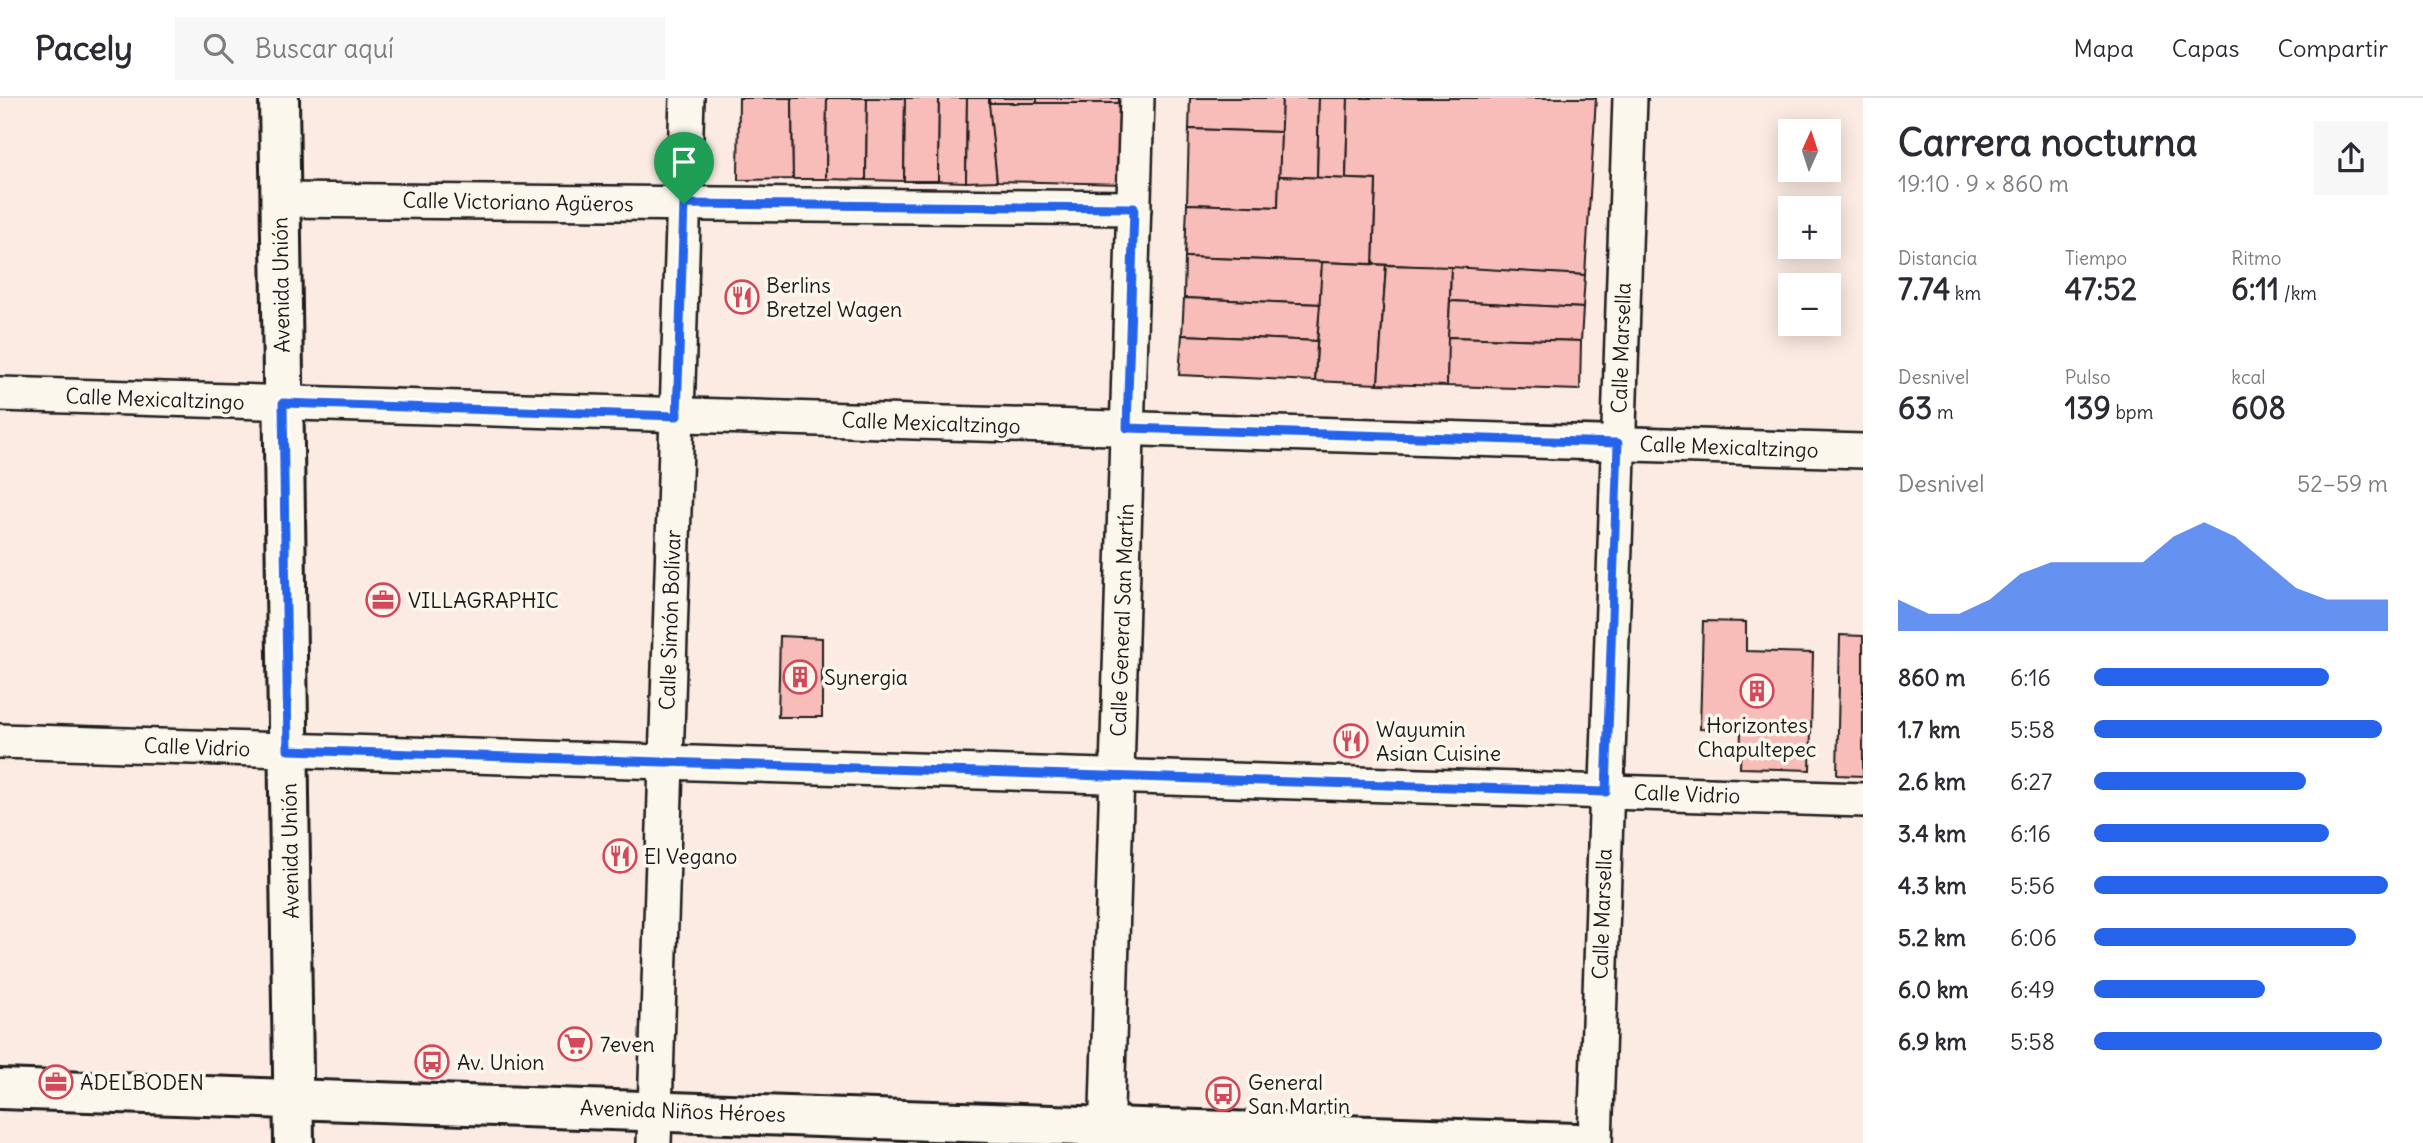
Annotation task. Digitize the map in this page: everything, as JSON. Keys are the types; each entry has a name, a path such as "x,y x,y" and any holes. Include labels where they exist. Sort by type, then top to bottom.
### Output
{"main road":[{"name":"Avenida Unión","path":"279,98 294,1143"},
{"name":"Avenida Niños Héroes","path":"0,1089 293,1098 654,1127 1576,1143"}],"street":[{"name":"Calle Simón Bolívar","path":"654,1127 687,98"},
{"name":"Calle General San Martín","path":"1106,1135 1137,98"},
{"name":"Calle Marsella","path":"1595,1143 1630,98"},
{"name":"Calle Victoriano Agüeros","path":"280,200 1134,208"},
{"name":"Calle Mexicaltzingo","path":"0,394 1863,451"},
{"name":"Calle Vidrio","path":"0,741 1863,800"}],"building":[{"path":"739,98 792,98 793,179 738,180"},
{"path":"792,98 827,98 826,179 793,179"},
{"path":"827,98 867,98 866,180 826,179"},
{"path":"867,98 905,98 904,181 866,180"},
{"path":"905,98 939,98 938,181 904,181"},
{"path":"939,98 967,98 966,182 938,181"},
{"path":"967,98 989,98 997,181 966,182"},
{"path":"989,98 1037,98 1037,103 989,103"},
{"path":"1037,98 1127,98 1126,103 1037,103"},
{"path":"1190,98 1282,98 1281,132 1189,129"},
{"path":"1282,98 1319,98 1317,178 1279,176"},
{"path":"1319,98 1348,98 1346,179 1317,178"},
{"path":"1348,98 1596,98 1585,275 1373,264 1376,180 1346,179"},
{"path":"989,103 1126,103 1126,184 997,181"},
{"path":"1189,129 1281,132 1278,207 1187,204"},
{"path":"1279,176 1376,180 1373,264 1185,257 1187,204 1278,207"},
{"path":"1185,257 1322,262 1320,304 1184,298"},
{"path":"1322,262 1386,265 1378,384 1315,381"},
{"path":"1386,265 1451,267 1447,386 1378,384"},
{"path":"1451,267 1585,275 1583,308 1450,301"},
{"path":"1184,298 1320,304 1317,341 1182,335"},
{"path":"1450,301 1583,308 1581,341 1448,337"},
{"path":"1182,335 1317,341 1315,381 1179,375"},
{"path":"1448,337 1581,341 1580,390 1447,386"},
{"name":"Horizontes Chapultepec","path":"1703,621 1746,622 1746,651 1813,653 1810,770 1740,768 1741,730 1700,729"},
{"name":"Horizontes Chapultepec","path":"1840,635 1863,636 1863,776 1837,775"},
{"name":"Synergia","path":"780,636 822,638 822,717 778,717"}],"place":[{"name":"Berlins Bretzel Wagen","path":"742,297"},
{"name":"VILLAGRAPHIC","path":"383,600"},
{"name":"Synergia","path":"800,677"},
{"name":"Horizontes Chapultepec","path":"1757,691"},
{"name":"Wayumin Asian Cuisine","path":"1351,741"},
{"name":"El Vegano","path":"620,856"},
{"name":"7even","path":"575,1044"},
{"name":"Av. Union","path":"432,1062"},
{"name":"ADELBODEN","path":"56,1082"},
{"name":"General San Martin","path":"1223,1094"}],"route":[{"path":"684,204 1134,208 1127,428 1618,443 1606,792 288,750 283,403 677,416 684,204"}]}
